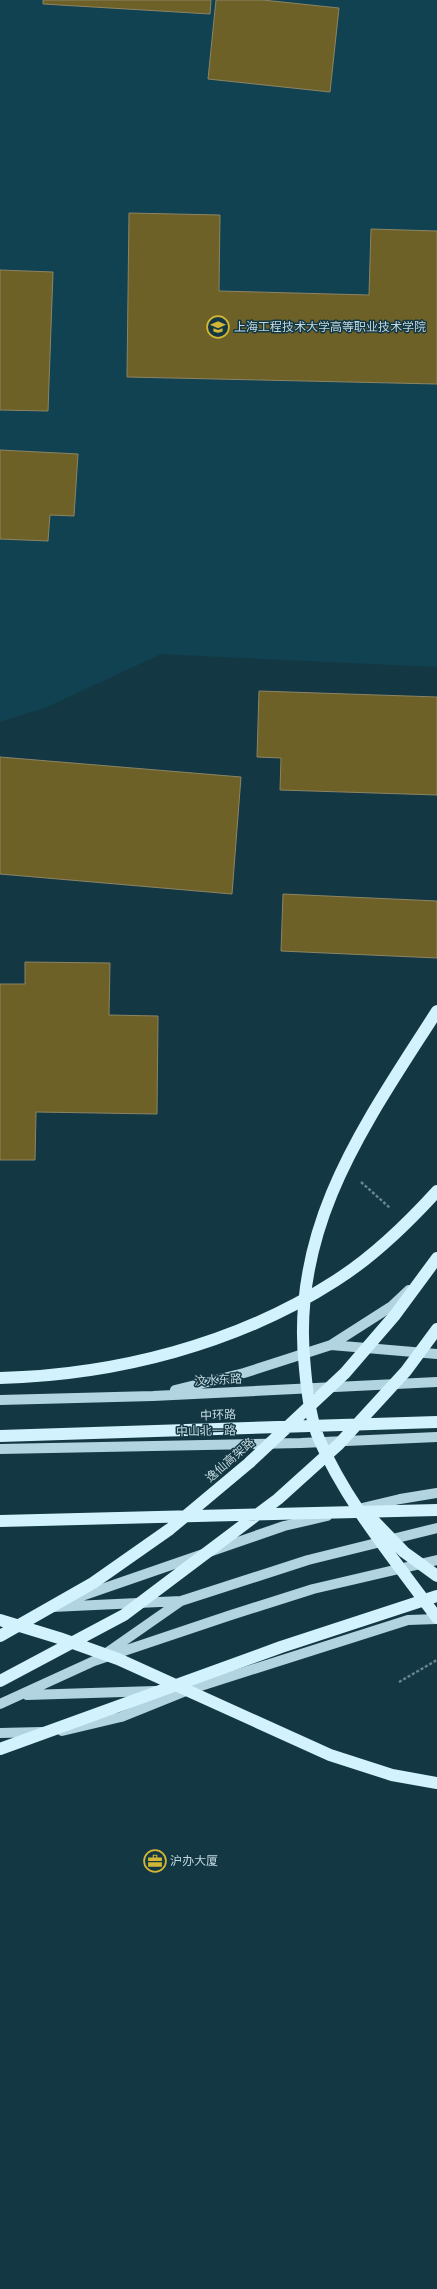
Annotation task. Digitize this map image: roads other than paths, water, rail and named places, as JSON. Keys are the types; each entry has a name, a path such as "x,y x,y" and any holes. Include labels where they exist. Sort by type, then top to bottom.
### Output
{"highway":[{"path":"437,1011 366,1122 342,1167 327,1202 309,1266 304,1298 302,1348 311,1411 319,1439 348,1494 437,1618"},
{"path":"0,1378 92,1369 166,1355 242,1328 293,1306 336,1281 367,1258 437,1191"},
{"name":"逸仙高架路","path":"0,1636 93,1583 170,1529 249,1463 345,1373 395,1315 437,1258"},
{"path":"0,1681 124,1615 278,1498 340,1444 406,1371 437,1329"},
{"name":"中环路","path":"0,1436 437,1422"},
{"path":"348,1494 404,1552 437,1576"},
{"path":"0,1521 437,1510"},
{"path":"0,1749 281,1647 437,1596"},
{"path":"0,1620 59,1638 118,1659 330,1755 392,1775 437,1783"}],"main road":[{"path":"153,1396 244,1373 331,1345 392,1306 437,1264"},
{"path":"331,1345 437,1354"},
{"name":"汶水东路","path":"0,1400 153,1396 437,1382"},
{"name":"中山北一路","path":"0,1449 301,1442 437,1437"},
{"path":"0,1628 51,1606 284,1526 400,1499 437,1493"},
{"path":"51,1606 180,1601 308,1560 437,1528"},
{"path":"0,1704 23,1695 94,1661 313,1589 437,1560"},
{"path":"94,1661 180,1601"},
{"path":"0,1733 63,1731 121,1717 188,1690 408,1620 437,1618"},
{"path":"23,1695 188,1690"}],"place":[{"name":"上海工程技术大学高等职业技术学院","path":"218,327"},
{"name":"沪办大厦","path":"155,1861"}]}
